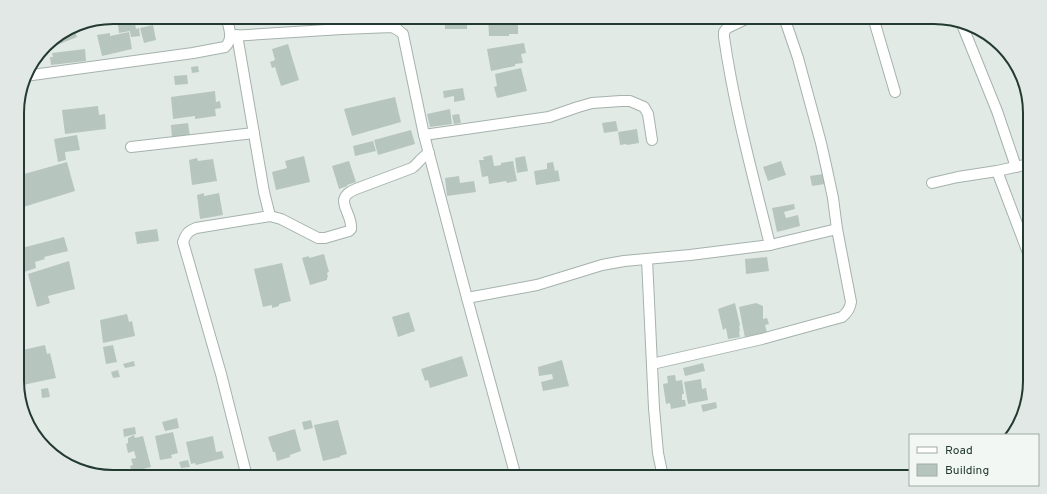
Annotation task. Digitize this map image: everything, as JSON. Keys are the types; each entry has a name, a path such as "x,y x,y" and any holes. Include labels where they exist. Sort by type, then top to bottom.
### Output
{"street":[{"path":"229,24 234,35 270,216"},
{"path":"341,24 342,29"},
{"path":"395,24 396,28"},
{"path":"735,24 727,28 724,32 728,63 745,143 770,245"},
{"path":"652,364 762,339 842,317 847,313 850,307 851,302 836,229 833,198 823,150 798,58 786,24"},
{"path":"875,24 895,92"},
{"path":"234,35 342,29 392,28 396,28 401,32 404,37 424,136 514,470"},
{"path":"964,30 997,111 1016,167"},
{"path":"33,75 218,49 225,47 234,35"},
{"path":"424,136 549,117 592,104 630,101 644,107 647,111 652,140"},
{"path":"130,147 254,133"},
{"path":"245,470 221,374 183,242 185,236 189,231 196,228 270,216 281,219 318,238 325,238 349,231 351,229 351,224 344,204 344,199 349,192 412,168 421,158 429,153"},
{"path":"932,183 1023,165"},
{"path":"997,171 1023,240"},
{"path":"467,298 537,285 602,265 624,261 647,260 770,245 836,229"},
{"path":"647,260 656,430 662,470"}],"building":[{"path":"118,24 135,24 136,29 139,28 140,36 131,37 130,31 119,33"},
{"path":"445,24 467,24 467,29 445,29"},
{"path":"488,24 518,24 518,34 509,34 509,36 489,36"},
{"path":"153,25 156,40 144,43 140,28"},
{"path":"129,32 132,49 102,56 97,35 110,33 110,36"},
{"path":"75,33 77,37 54,46"},
{"path":"524,43 526,53 521,54 523,63 491,71 487,49"},
{"path":"288,44 299,80 281,86 275,67 272,68 270,62 275,60 272,49"},
{"path":"85,49 86,61 51,65 50,57 53,57 52,53"},
{"path":"198,66 199,72 192,73 191,67"},
{"path":"521,68 527,91 497,98 494,87 497,86 495,74"},
{"path":"187,75 188,84 175,85 174,76"},
{"path":"463,88 465,100 454,102 454,96 444,98 443,91"},
{"path":"215,91 216,102 220,101 221,108 215,109 216,116 195,119 195,116 173,119 171,97"},
{"path":"395,97 401,122 352,136 344,109"},
{"path":"98,106 99,115 105,114 106,129 65,134 62,110"},
{"path":"450,109 452,124 430,127 427,114"},
{"path":"459,114 461,123 454,124 452,115"},
{"path":"616,121 618,131 604,133 602,123"},
{"path":"188,123 190,136 172,139 171,125"},
{"path":"637,129 639,143 620,145 618,132"},
{"path":"411,130 415,144 378,155 374,140"},
{"path":"77,135 80,150 65,152 66,160 58,162 54,139"},
{"path":"373,141 376,151 355,156 353,146"},
{"path":"492,155 494,166 513,161 517,181 489,184 488,176 482,177 479,160 484,160 483,157"},
{"path":"304,156 310,182 276,190 272,172 287,168 285,161"},
{"path":"525,156 528,171 517,173 515,158"},
{"path":"197,158 198,161 213,159 217,181 192,185 189,160"},
{"path":"349,161 356,182 339,189 332,166"},
{"path":"781,161 786,175 768,181 763,167"},
{"path":"67,162 75,191 24,207 24,174"},
{"path":"553,162 555,171 558,170 560,181 536,185 534,171 547,169 547,163"},
{"path":"823,174 825,184 812,186 810,176"},
{"path":"459,176 460,183 474,181 476,192 447,196 445,178"},
{"path":"204,193 204,196 219,193 223,215 200,219 197,195"},
{"path":"794,204 795,209 784,212 786,218 798,215 800,226 777,232 772,208"},
{"path":"157,229 159,241 137,244 135,232"},
{"path":"64,237 68,251 44,257 45,259 35,262 36,268 24,272 24,247"},
{"path":"324,254 329,272 327,273 327,280 310,285 302,258 309,256 309,258"},
{"path":"767,257 769,271 746,274 745,259"},
{"path":"69,261 75,289 48,296 50,303 37,307 28,274"},
{"path":"282,263 291,301 279,304 279,306 272,308 272,305 263,307 254,269"},
{"path":"735,303 740,325 740,337 728,339 726,328 723,330 718,309"},
{"path":"756,303 763,306 763,319 767,318 769,324 765,325 767,333 745,338 739,307"},
{"path":"409,312 415,331 398,337 392,317"},
{"path":"127,314 129,322 132,321 135,336 103,343 100,320"},
{"path":"45,345 47,354 50,353 56,378 24,385 24,350"},
{"path":"113,345 117,362 106,364 103,347"},
{"path":"462,356 468,376 430,388 428,380 425,381 421,369"},
{"path":"562,360 569,386 543,391 541,382 553,379 552,374 539,376 538,367"},
{"path":"134,361 135,366 125,368 123,364"},
{"path":"703,363 705,371 685,376 683,368"},
{"path":"118,370 120,377 113,378 111,372"},
{"path":"675,375 676,381 682,380 684,394 682,394 682,400 685,400 686,406 671,409 670,403 666,404 663,384 668,383 667,376"},
{"path":"701,379 702,389 706,388 708,400 688,404 684,382"},
{"path":"48,388 50,397 42,398 41,389"},
{"path":"716,402 717,408 703,412 701,405"},
{"path":"177,418 179,428 165,431 162,422"},
{"path":"311,420 313,428 304,430 302,422"},
{"path":"338,420 347,454 323,461 314,425"},
{"path":"135,427 136,434 124,437 123,429"},
{"path":"295,429 301,451 290,455 290,457 277,461 275,452 273,452 268,437"},
{"path":"173,432 178,453 171,455 172,458 160,460 155,436"},
{"path":"134,435 135,438 143,436 151,467 131,470 130,466 133,465 131,459 136,458 134,451 128,453 126,444 128,443 128,438"},
{"path":"213,436 216,452 222,451 224,458 196,465 195,463 191,464 186,442"},
{"path":"188,460 190,467 181,468 179,462"}]}
